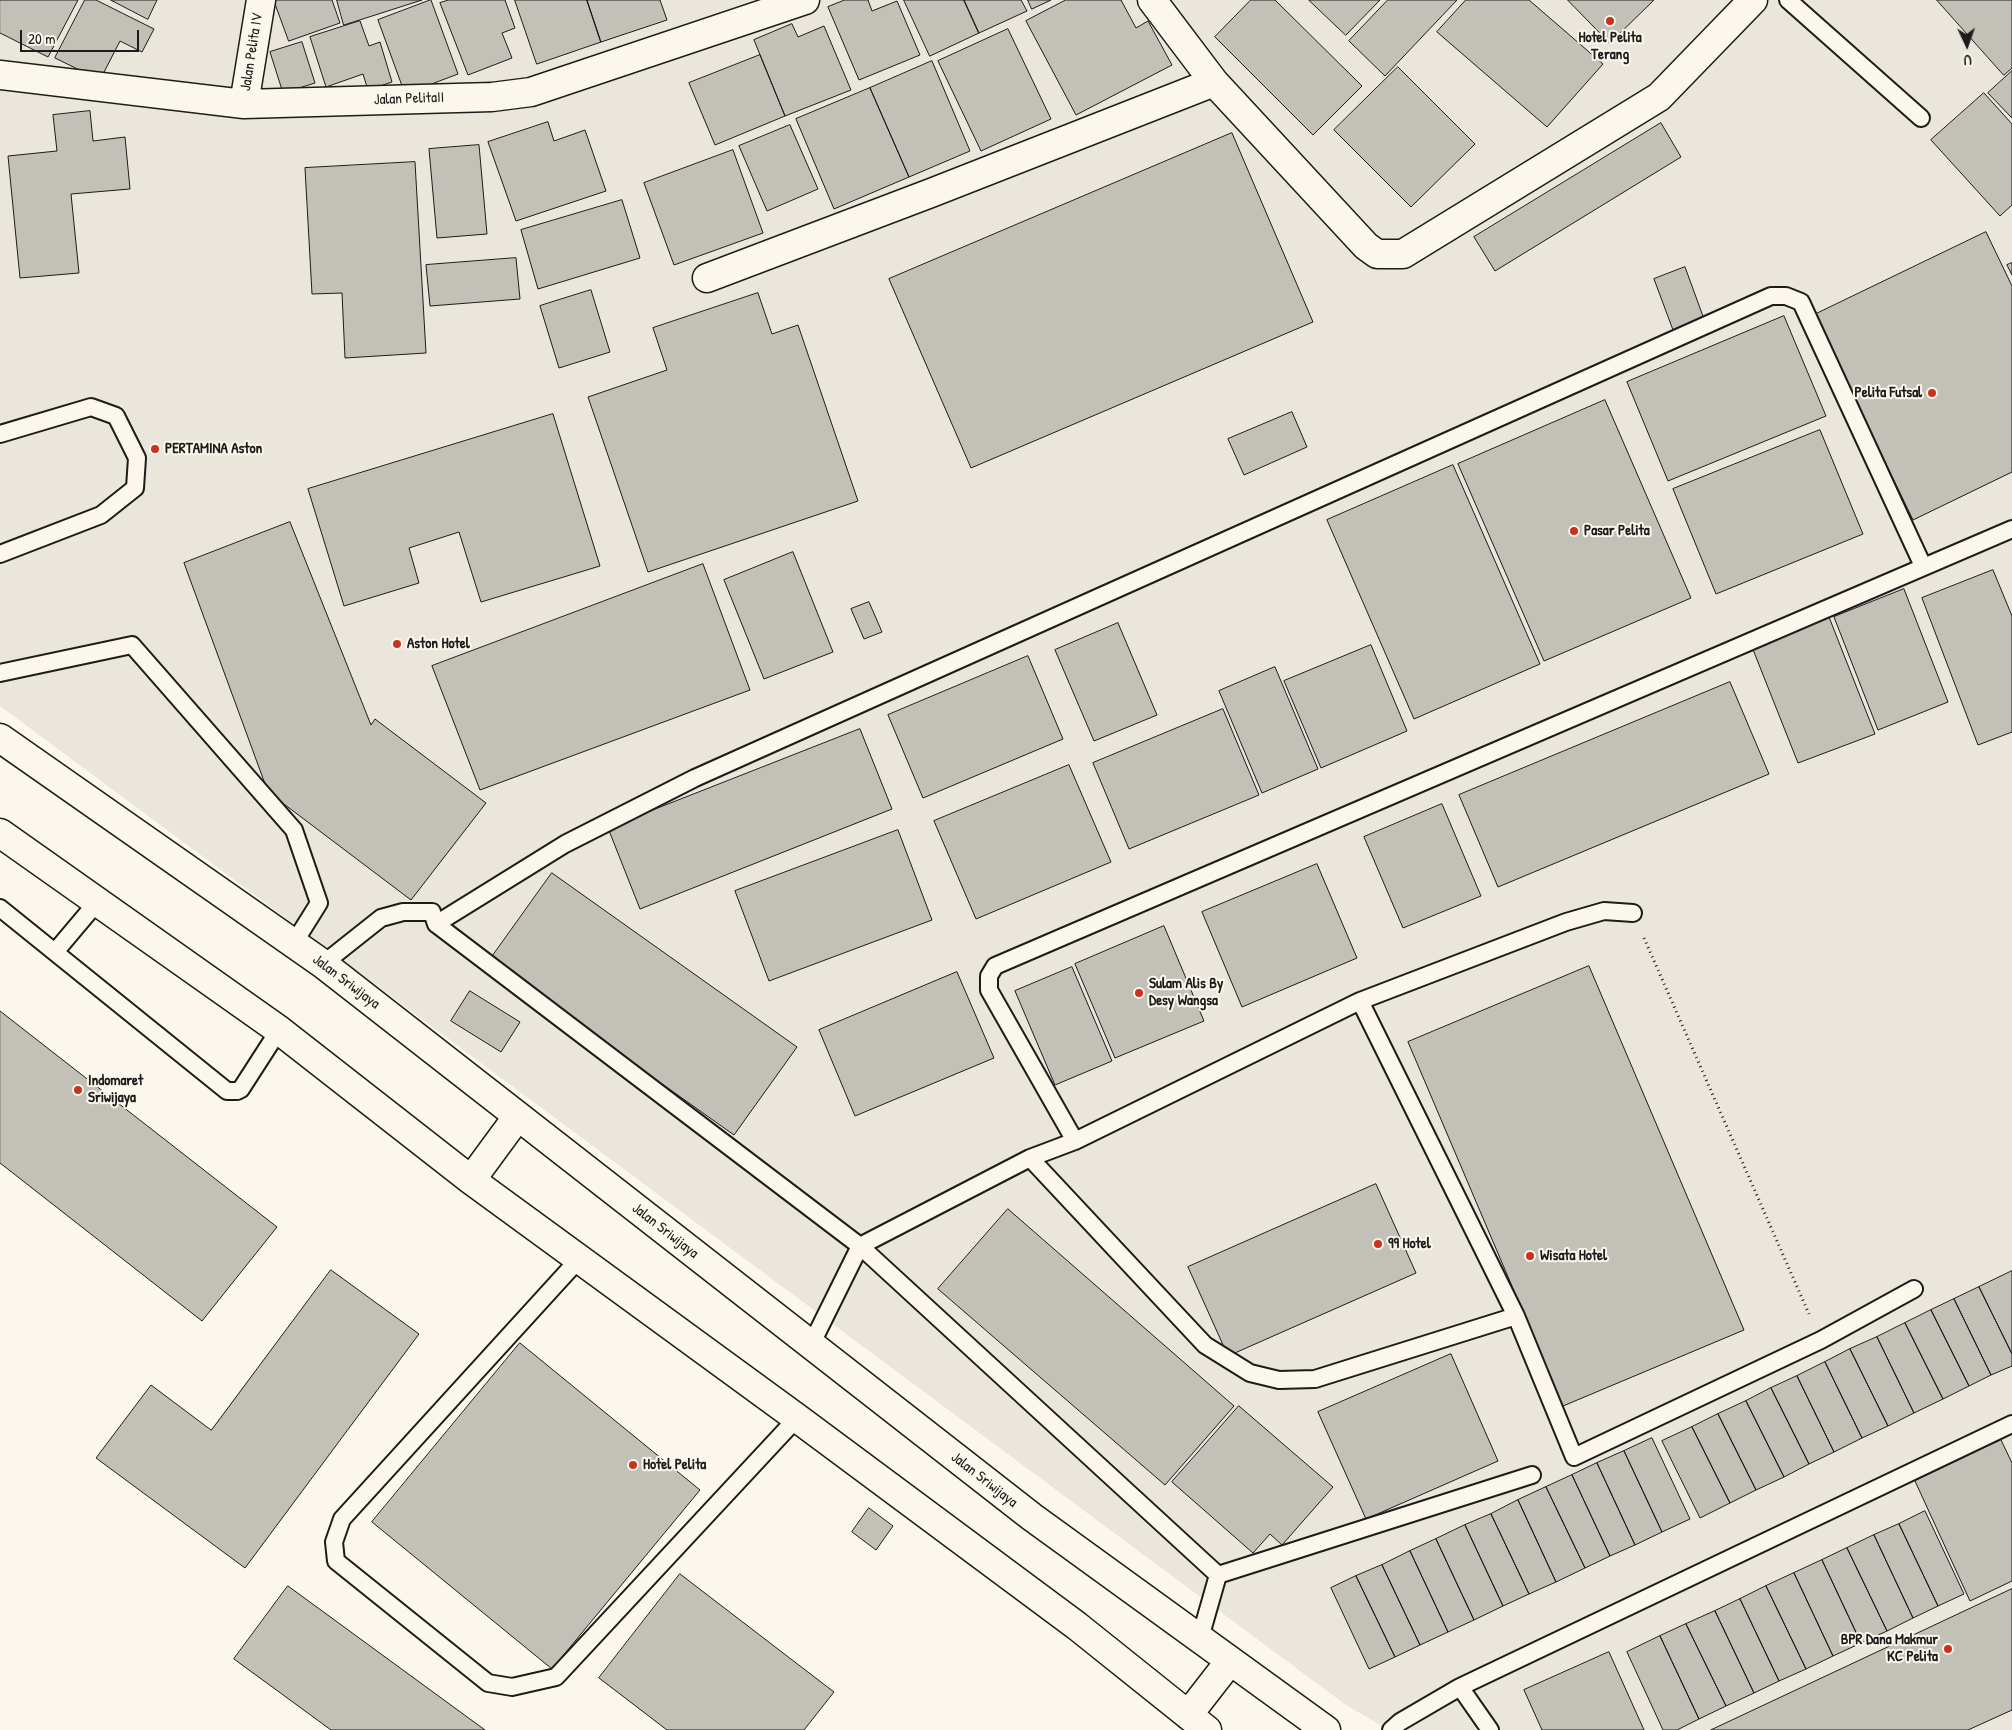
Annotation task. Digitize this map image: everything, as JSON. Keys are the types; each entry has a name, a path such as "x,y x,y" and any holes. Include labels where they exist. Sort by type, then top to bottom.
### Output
{"main road":[{"name":"Jalan Pelita IV","path":"244,104 260,0"},
{"name":"Jalan PelitaII","path":"0,75 244,104 492,97 531,92 805,0"},
{"path":"1152,0 1214,82 1366,246 1377,254 1403,254 1659,97 1753,0"},
{"path":"707,278 1214,82"},
{"name":"Jalan Sriwijaya","path":"0,738 323,964 1032,1517 1326,1730"},
{"path":"0,833 279,1030 471,1180 797,1418 1077,1626 1198,1722 1230,1661"},
{"path":"471,1180 518,1116"}],"lane":[{"path":"1788,0 1921,118"},
{"path":"436,924 565,844 695,778 1771,296 1786,296 1801,302 1923,566"},
{"path":"0,434 91,407 116,416 137,458 135,488 101,515 0,554"},
{"path":"1075,1141 989,990 989,976 996,966 2012,529"},
{"path":"0,673 132,645 294,830 319,903 294,943"},
{"path":"55,952 98,901"},
{"path":"0,908 227,1091 241,1089 279,1030"},
{"path":"811,1345 860,1246 1030,1158 1075,1141 1360,1001 1566,922 1604,911 1633,913"},
{"path":"323,964 381,918 403,912 432,912 436,924 860,1246 1218,1575"},
{"path":"1360,1001 1516,1316 1574,1458 1821,1340 1914,1289"},
{"path":"1030,1158 1205,1345 1250,1374 1279,1380 1315,1379 1516,1316"},
{"path":"579,1259 342,1519 334,1542 336,1561 488,1684 512,1688 556,1677 797,1418"},
{"path":"1391,1730 1400,1722 1460,1687 2012,1424"},
{"path":"1218,1575 1532,1475"},
{"path":"1200,1638 1218,1575"},
{"path":"1460,1687 1490,1730"}],"path":[{"path":"1633,913 1821,1340"}],"shaded area":[{"path":"0,0 2012,0 2012,1730 1389,1730 1346,1705 0,706"}],"building":[{"path":"0,0 78,0 48,57 0,33"},
{"path":"85,0 96,0 154,29 142,52 120,41 100,80 55,58"},
{"path":"111,0 157,0 148,19"},
{"path":"274,0 332,0 340,23 289,41"},
{"path":"337,0 422,0 344,25"},
{"path":"431,0 458,74 405,94 378,20"},
{"path":"449,0 505,0 515,28 502,33 512,58 468,75 440,3"},
{"path":"515,0 587,0 601,42 537,64"},
{"path":"587,0 660,0 667,20 601,42"},
{"path":"845,0 868,0 872,11 897,1 920,55 859,80 828,7"},
{"path":"904,0 964,0 979,33 930,56"},
{"path":"964,0 1021,0 1027,11 979,33"},
{"path":"1028,0 1051,0 1032,9"},
{"path":"1066,0 1121,0 1136,28 1148,21 1172,65 1076,115 1026,21"},
{"path":"1251,0 1275,0 1362,86 1313,135 1215,37"},
{"path":"1309,0 1380,0 1346,35"},
{"path":"1388,0 1457,0 1385,76 1349,41"},
{"path":"1466,0 1529,0 1603,64 1547,127 1437,32"},
{"name":"Hotel Pelita Terang","path":"1568,0 1654,0 1610,43"},
{"path":"1937,0 2012,0 2012,68 2004,75"},
{"path":"360,21 369,46 380,42 392,82 368,90 363,74 326,87 310,37"},
{"path":"792,24 798,37 824,26 851,90 785,116 754,40"},
{"path":"1008,29 1051,119 981,151 938,61"},
{"path":"302,42 315,83 283,93 270,52"},
{"path":"760,55 785,116 715,145 689,83"},
{"path":"932,61 970,151 909,177 870,88"},
{"path":"1398,67 1475,144 1411,207 1334,130"},
{"path":"2012,71 2012,118 1988,93"},
{"path":"870,88 909,177 834,209 796,119"},
{"path":"1984,93 2012,124 2012,205 2000,216 1931,140"},
{"path":"90,111 93,141 125,137 130,189 71,194 79,273 20,278 8,156 57,151 53,115"},
{"path":"548,122 554,141 585,130 606,191 516,221 488,142"},
{"path":"1661,123 1681,157 1495,271 1474,237"},
{"path":"790,125 818,189 767,211 739,146"},
{"path":"1232,133 1313,322 971,468 889,279"},
{"path":"479,145 487,234 437,238 429,149"},
{"path":"733,150 763,233 674,265 644,183"},
{"path":"415,162 426,353 345,358 342,293 312,294 305,168"},
{"path":"622,200 640,258 538,289 521,230"},
{"name":"Pelita Futsal","path":"1986,232 2012,286 2012,472 1913,520 1814,315"},
{"path":"516,258 520,299 430,306 426,265"},
{"path":"2012,263 2012,275 2007,265"},
{"path":"1685,267 1704,319 1673,330 1654,279"},
{"path":"591,290 610,352 559,368 540,306"},
{"path":"758,293 772,334 798,325 858,501 648,572 588,397 667,370 653,328"},
{"path":"1784,316 1826,416 1668,481 1627,382"},
{"name":"Pasar Pelita","path":"1605,400 1691,598 1544,661 1458,464"},
{"path":"1292,412 1307,447 1244,475 1228,439"},
{"path":"553,414 600,566 481,602 459,532 409,548 419,583 344,606 308,489"},
{"path":"1820,430 1863,534 1716,594 1673,489"},
{"path":"1453,465 1540,664 1414,719 1327,520"},
{"path":"290,522 371,725 375,719 486,803 411,900 268,792 184,563"},
{"path":"793,552 833,652 764,679 724,580"},
{"path":"703,564 750,690 480,790 432,666"},
{"path":"1993,570 2012,616 2012,732 1978,745 1922,598"},
{"path":"1904,589 1948,702 1878,730 1834,617"},
{"path":"869,602 882,632 864,639 851,609"},
{"path":"1829,617 1875,734 1798,763 1752,647"},
{"path":"1118,623 1157,715 1094,741 1055,650"},
{"path":"1371,645 1407,731 1321,768 1284,681"},
{"path":"1028,656 1063,739 923,798 888,715"},
{"path":"1275,667 1318,769 1262,793 1219,691"},
{"path":"1730,682 1769,774 1498,887 1459,795"},
{"path":"1223,709 1259,795 1129,849 1093,763"},
{"path":"860,729 892,809 640,909 608,828"},
{"path":"1069,765 1111,862 976,919 934,821"},
{"path":"1442,804 1481,896 1403,928 1364,837"},
{"path":"898,830 932,920 769,981 735,891"},
{"path":"1317,864 1357,958 1242,1007 1202,912"},
{"path":"552,873 797,1047 734,1135 489,961"},
{"name":"Sulam Alis By Desy Wangsa","path":"1164,926 1204,1021 1115,1058 1075,964"},
{"path":"1589,966 1744,1330 1563,1406 1408,1042"},
{"path":"1072,967 1112,1061 1055,1085 1015,991"},
{"path":"957,972 994,1058 855,1116 819,1030"},
{"path":"470,991 520,1022 501,1052 451,1021"},
{"path":"0,1011 277,1227 202,1321 0,1163"},
{"path":"1376,1184 1416,1273 1228,1356 1188,1267"},
{"path":"1008,1209 1234,1406 1165,1485 938,1289"},
{"path":"331,1270 419,1334 245,1568 96,1458 151,1385 211,1430"},
{"path":"2012,1271 2012,1354 1979,1287"},
{"path":"1979,1287 2012,1354 2012,1366 1991,1375 1954,1299"},
{"path":"1954,1299 1991,1375 1969,1386 1931,1310"},
{"path":"1931,1310 1969,1386 1943,1399 1905,1323"},
{"path":"1905,1323 1943,1399 1914,1413 1877,1337"},
{"path":"1877,1337 1914,1413 1888,1426 1850,1349"},
{"path":"520,1343 700,1490 552,1669 372,1522"},
{"path":"1850,1349 1888,1426 1862,1438 1825,1362"},
{"path":"1451,1354 1498,1461 1366,1519 1318,1412"},
{"path":"1825,1362 1862,1438 1834,1452 1797,1376"},
{"path":"1797,1376 1834,1452 1809,1464 1771,1388"},
{"path":"1771,1388 1809,1464 1784,1477 1746,1401"},
{"path":"1746,1401 1784,1477 1756,1490 1718,1414"},
{"path":"1239,1406 1333,1487 1282,1545 1270,1534 1253,1553 1172,1482"},
{"path":"1718,1414 1756,1490 1730,1503 1692,1427"},
{"path":"1692,1427 1730,1503 1700,1518 1662,1441"},
{"path":"1652,1438 1690,1519 1662,1532 1624,1451"},
{"path":"2001,1440 2012,1463 2012,1581 1970,1601 1915,1481"},
{"path":"1624,1451 1662,1532 1635,1545 1597,1463"},
{"path":"1597,1463 1635,1545 1610,1556 1572,1475"},
{"path":"1572,1475 1610,1556 1585,1568 1546,1487"},
{"path":"1546,1487 1585,1568 1556,1582 1518,1500"},
{"path":"1518,1500 1556,1582 1529,1594 1491,1514"},
{"path":"869,1508 893,1526 876,1550 852,1532"},
{"path":"1925,1511 1964,1594 1938,1606 1899,1524"},
{"path":"1491,1514 1529,1594 1503,1606 1465,1525"},
{"path":"1899,1524 1938,1606 1913,1618 1874,1535"},
{"path":"1465,1525 1503,1606 1474,1620 1436,1539"},
{"path":"1874,1535 1913,1618 1887,1631 1847,1548"},
{"path":"1436,1539 1474,1620 1448,1632 1410,1551"},
{"path":"1847,1548 1887,1631 1861,1643 1822,1560"},
{"path":"1410,1551 1448,1632 1420,1645 1382,1565"},
{"path":"1822,1560 1861,1643 1833,1656 1794,1573"},
{"path":"1382,1565 1420,1645 1395,1657 1356,1576"},
{"path":"1794,1573 1833,1656 1806,1669 1766,1586"},
{"path":"680,1574 834,1692 804,1730 667,1730 599,1678"},
{"path":"1356,1576 1395,1657 1369,1669 1331,1588"},
{"path":"288,1586 485,1730 331,1730 234,1659"},
{"path":"1766,1586 1806,1669 1779,1681 1740,1599"},
{"name":"BPR Dana Makmur KC Pelita","path":"2012,1589 2012,1710 1968,1730 1711,1730"},
{"path":"1740,1599 1779,1681 1754,1693 1715,1611"},
{"path":"1715,1611 1754,1693 1726,1706 1686,1624"},
{"path":"1686,1624 1726,1706 1699,1719 1660,1636"},
{"path":"1660,1636 1699,1719 1677,1730 1663,1730 1627,1652"},
{"path":"1609,1652 1644,1730 1542,1730 1524,1690"}],"place":[{"name":"Hotel Pelita Terang","path":"1610,21"},
{"name":"Pelita Futsal","path":"1932,393"},
{"name":"PERTAMINA Aston","path":"155,449"},
{"name":"Pasar Pelita","path":"1574,531"},
{"name":"Aston Hotel","path":"397,644"},
{"name":"Sulam Alis By Desy Wangsa","path":"1139,993"},
{"name":"Indomaret Sriwijaya","path":"78,1090"},
{"name":"99 Hotel","path":"1378,1244"},
{"name":"Wisata Hotel","path":"1530,1256"},
{"name":"Hotel Pelita","path":"633,1465"},
{"name":"BPR Dana Makmur KC Pelita","path":"1948,1649"}]}
